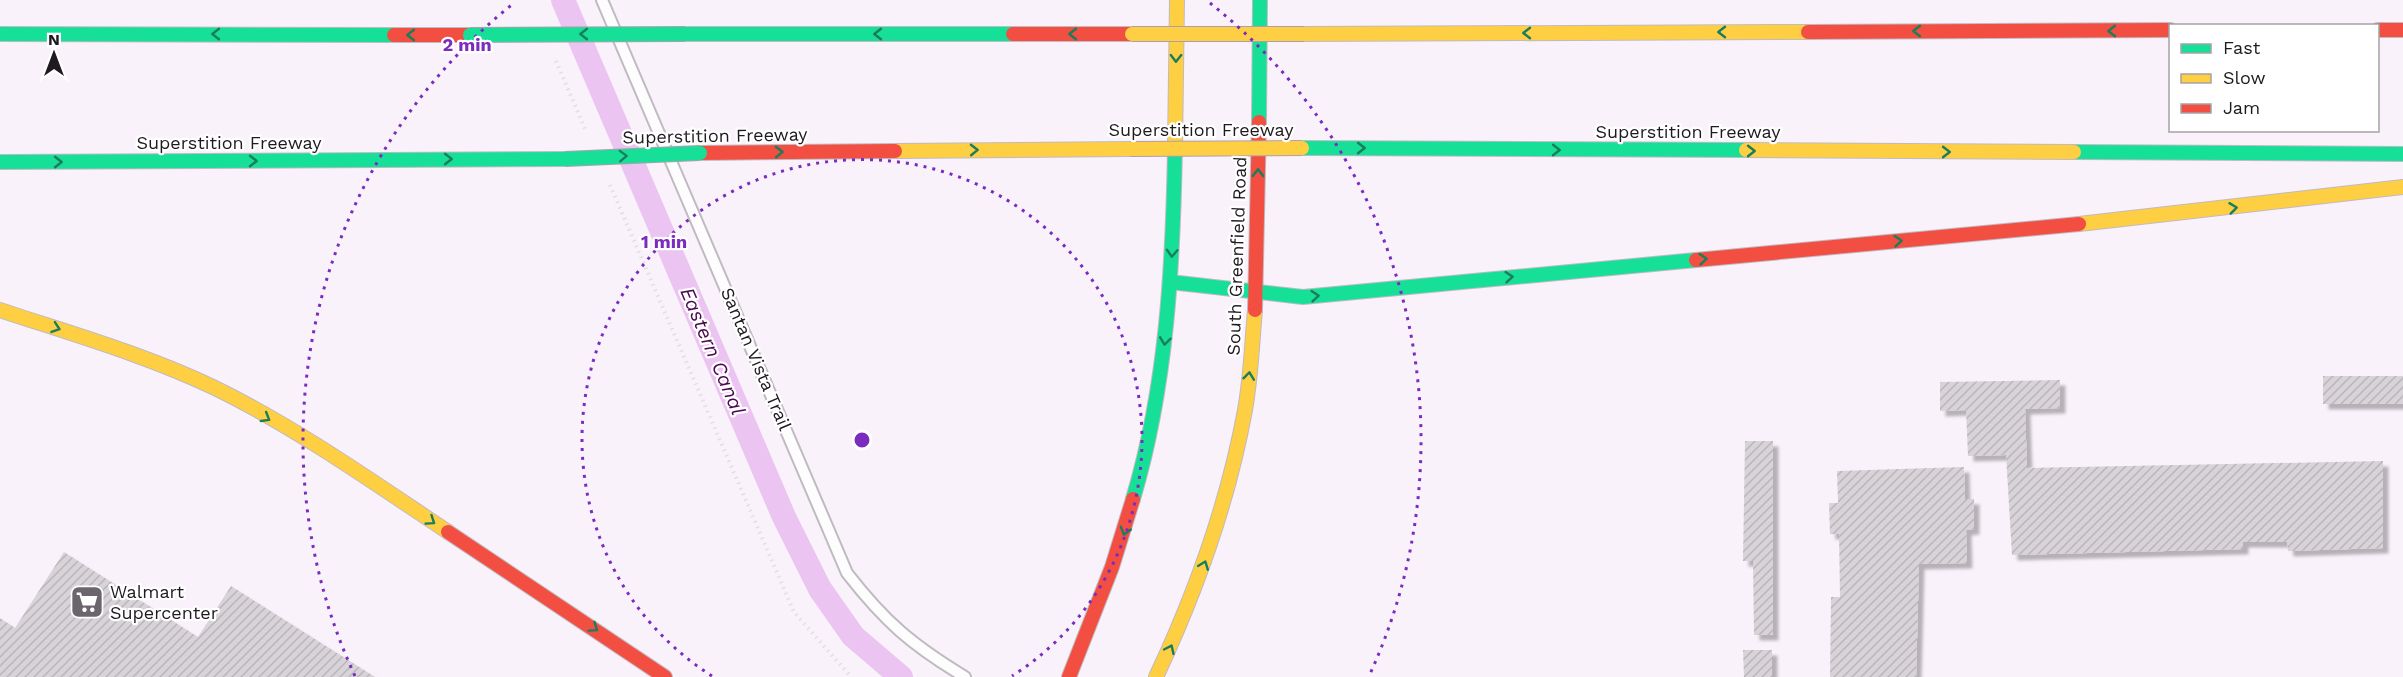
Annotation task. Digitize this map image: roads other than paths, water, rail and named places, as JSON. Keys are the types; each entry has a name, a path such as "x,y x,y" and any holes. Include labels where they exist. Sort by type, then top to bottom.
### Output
{"main road":[{"path":"1068,677 1117,557 1135,496 1160,379 1170,282 1177,0"},
{"name":"South Greenfield Road","path":"1156,677 1183,620 1214,537 1245,409 1257,292 1260,0"},
{"path":"0,34 1304,34 2169,30"},
{"path":"2379,30 2403,30"},
{"name":"Superstition Freeway","path":"0,162 565,159 700,153 1302,148 2403,154"},
{"path":"1170,282 1303,297 2175,215 2403,187"},
{"path":"0,310 132,354 215,388 337,458 665,677"}],"lane":[{"name":"Santan Vista Trail","path":"602,0 847,573 877,611 912,642 965,677"}],"waterway":[{"name":"Eastern Canal","path":"563,0 784,517 820,589 853,636 901,677"}],"place":[{"name":"Walmart Supercenter","path":"87,602"}]}
